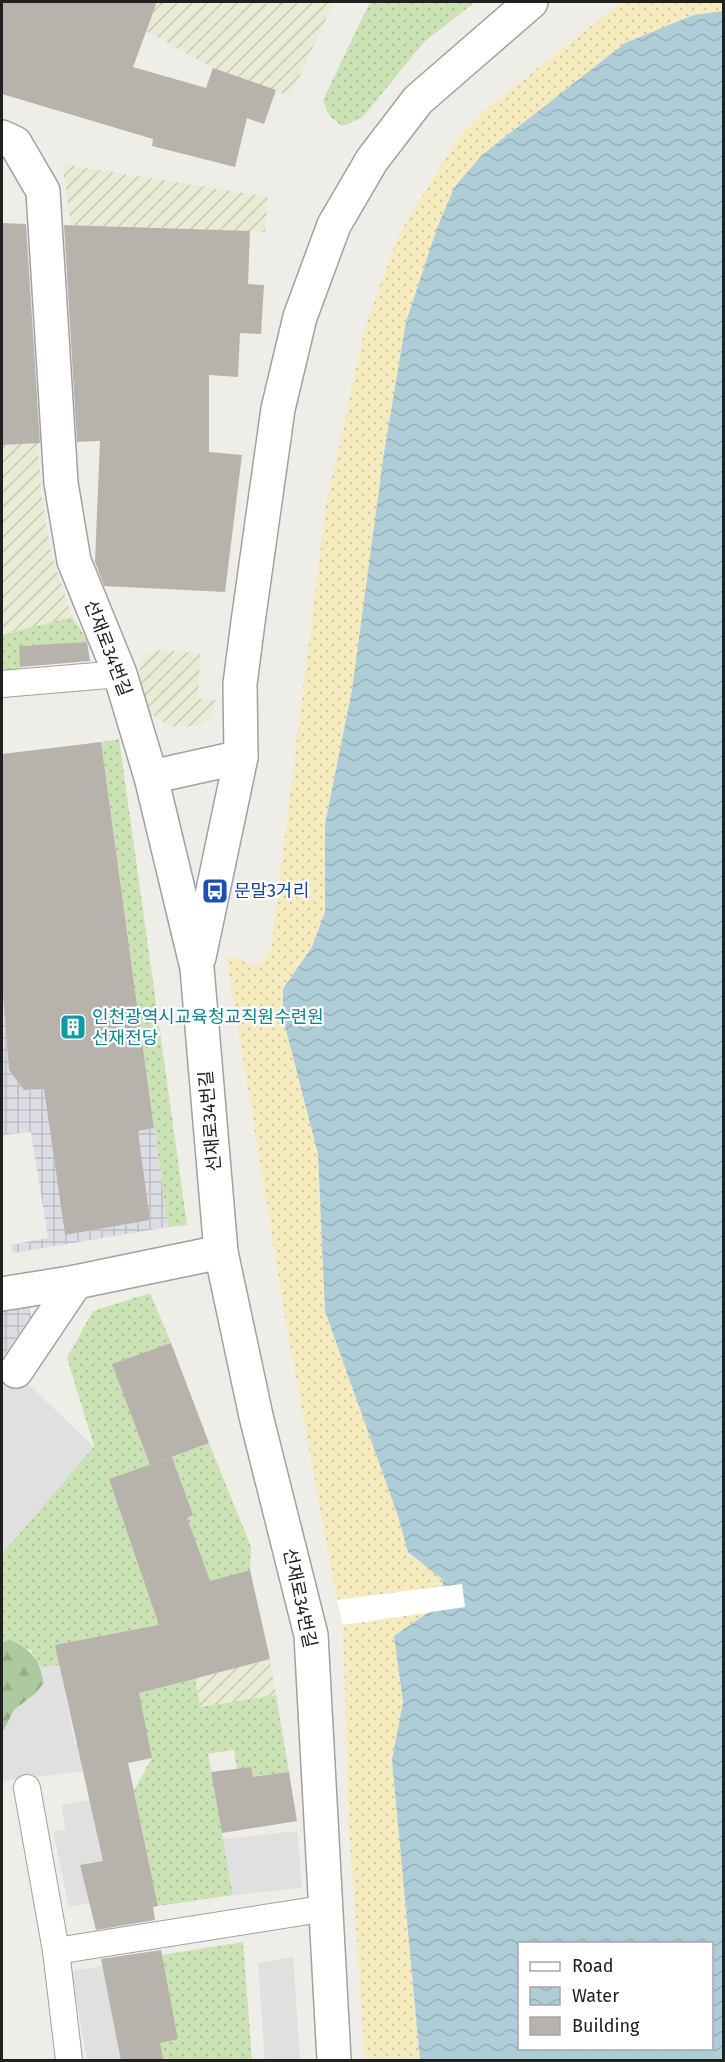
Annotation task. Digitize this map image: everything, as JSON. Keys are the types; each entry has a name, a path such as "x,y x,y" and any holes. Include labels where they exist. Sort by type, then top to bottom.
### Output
{"street":[{"path":"197,968 241,757 240,684 278,409 300,317 334,225 372,160 418,100 531,2"},
{"name":"선재로34번길","path":"2,137 15,143 43,191 61,483 74,561 120,674 152,777 197,968 221,1252 256,1416 311,1635 328,1908 334,2061"},
{"path":"152,777 241,757"},
{"path":"2,1294 76,1282 221,1252"},
{"path":"16,1371 76,1282"}],"lane":[{"path":"2,684 120,674"},
{"path":"27,1788 56,1951 69,2061"},
{"path":"56,1951 328,1908"}],"green space":[{"path":"157,2 334,2 290,96 213,68 146,31"},
{"path":"370,2 475,2 424,42 362,118 342,126 330,117 323,100"},
{"path":"62,164 268,197 265,232 71,225"},
{"path":"38,443 41,490 51,553 72,617 2,635 2,445"},
{"path":"72,617 89,642 19,646 21,682 2,684 2,635"},
{"path":"156,650 200,653 198,699 217,700 211,717 202,724 187,727 170,726 147,712 139,667 146,654"},
{"path":"119,739 187,1225 168,1227 101,742"},
{"path":"150,1293 171,1343 113,1365 150,1465 109,1480 130,1538 195,1678 200,1707 276,1695 289,1772 253,1777 251,1767 237,1769 234,1750 208,1754 233,1895 158,1906 134,1790 152,1758 60,1665 41,1668 31,1650 2,1643 2,1554 94,1446 67,1358 93,1311"},
{"path":"209,1443 251,1547 250,1570 210,1581 172,1523 193,1515 172,1457"},
{"path":"10,1640 24,1648 37,1661 44,1683 35,1694 14,1710 2,1734 2,1643"},
{"path":"270,1659 276,1695 200,1707 195,1679"},
{"path":"243,1942 252,2060 164,2060 160,2043 178,2039 162,1955"}],"sand":[{"path":"622,2 723,2 723,11 694,15 525,122 482,155 454,189 437,228 406,322 352,690 325,824 325,912 312,947 283,989 283,1018 318,1154 325,1311 397,1513 408,1552 443,1580 443,1586 337,1600 287,1328 226,954 254,965 261,962 271,949 326,505 365,328 398,236 457,140 488,107"},
{"path":"431,1612 394,1636 403,1702 392,1760 420,2060 365,2060 349,1825 343,1625"}],"shaded area":[{"path":"2,983 9,1070 24,1090 44,1089 65,1235 150,1220 138,1131 154,1128 168,1227 13,1253 11,1245 48,1238 31,1132 2,1135"},
{"path":"25,1290 31,1316 2,1358 2,1294"},
{"path":"2,1359 94,1447 2,1554"},
{"path":"60,1665 75,1744 87,1742 92,1770 2,1781 2,1734 14,1710 35,1694 44,1683 41,1668"},
{"path":"90,1800 103,1861 81,1866 89,1903 69,1907 53,1832 66,1829 61,1805"},
{"path":"297,1831 302,1888 233,1895 223,1839"},
{"path":"293,1957 300,2060 265,2060 258,1963"},
{"path":"103,1966 121,2060 87,2060 71,1971"}],"water":[{"path":"723,11 723,2060 420,2060 392,1760 403,1702 394,1636 441,1604 443,1580 408,1552 397,1513 325,1311 318,1154 283,1018 283,989 312,947 325,912 325,824 352,690 384,453 406,322 437,228 454,188 482,155 625,43 694,15"}],"pier":[{"path":"462,1584 465,1607 343,1625 337,1600"}],"building":[{"path":"2,2 157,2 133,67 206,88 213,68 276,90 264,124 247,118 235,167 152,146 153,139 2,94"},
{"path":"2,223 26,224 40,443 2,445"},
{"path":"64,225 250,231 248,284 264,285 261,334 240,333 238,377 209,375 209,452 242,455 225,592 104,586 95,562 100,441 77,442"},
{"path":"87,642 90,661 20,667 19,646"},
{"name":"인천광역시교육청교직원수련원 선재전당","path":"101,742 154,1128 138,1131 150,1220 65,1235 44,1089 24,1090 9,1070 2,983 2,754"},
{"path":"171,1343 209,1443 150,1465 112,1364"},
{"path":"172,1457 193,1515 187,1518 210,1581 250,1570 270,1659 139,1693 152,1758 128,1763 158,1906 153,1907 155,1920 96,1930 80,1865 103,1861 55,1645 159,1625 109,1479"},
{"path":"251,1767 253,1777 289,1772 297,1821 222,1833 211,1772"},
{"path":"161,1950 178,2039 160,2043 164,2061 121,2061 101,1959"}],"place":[{"name":"문말3거리","path":"215,891"},
{"name":"인천광역시교육청교직원수련원 선재전당","path":"73,1027"}]}
